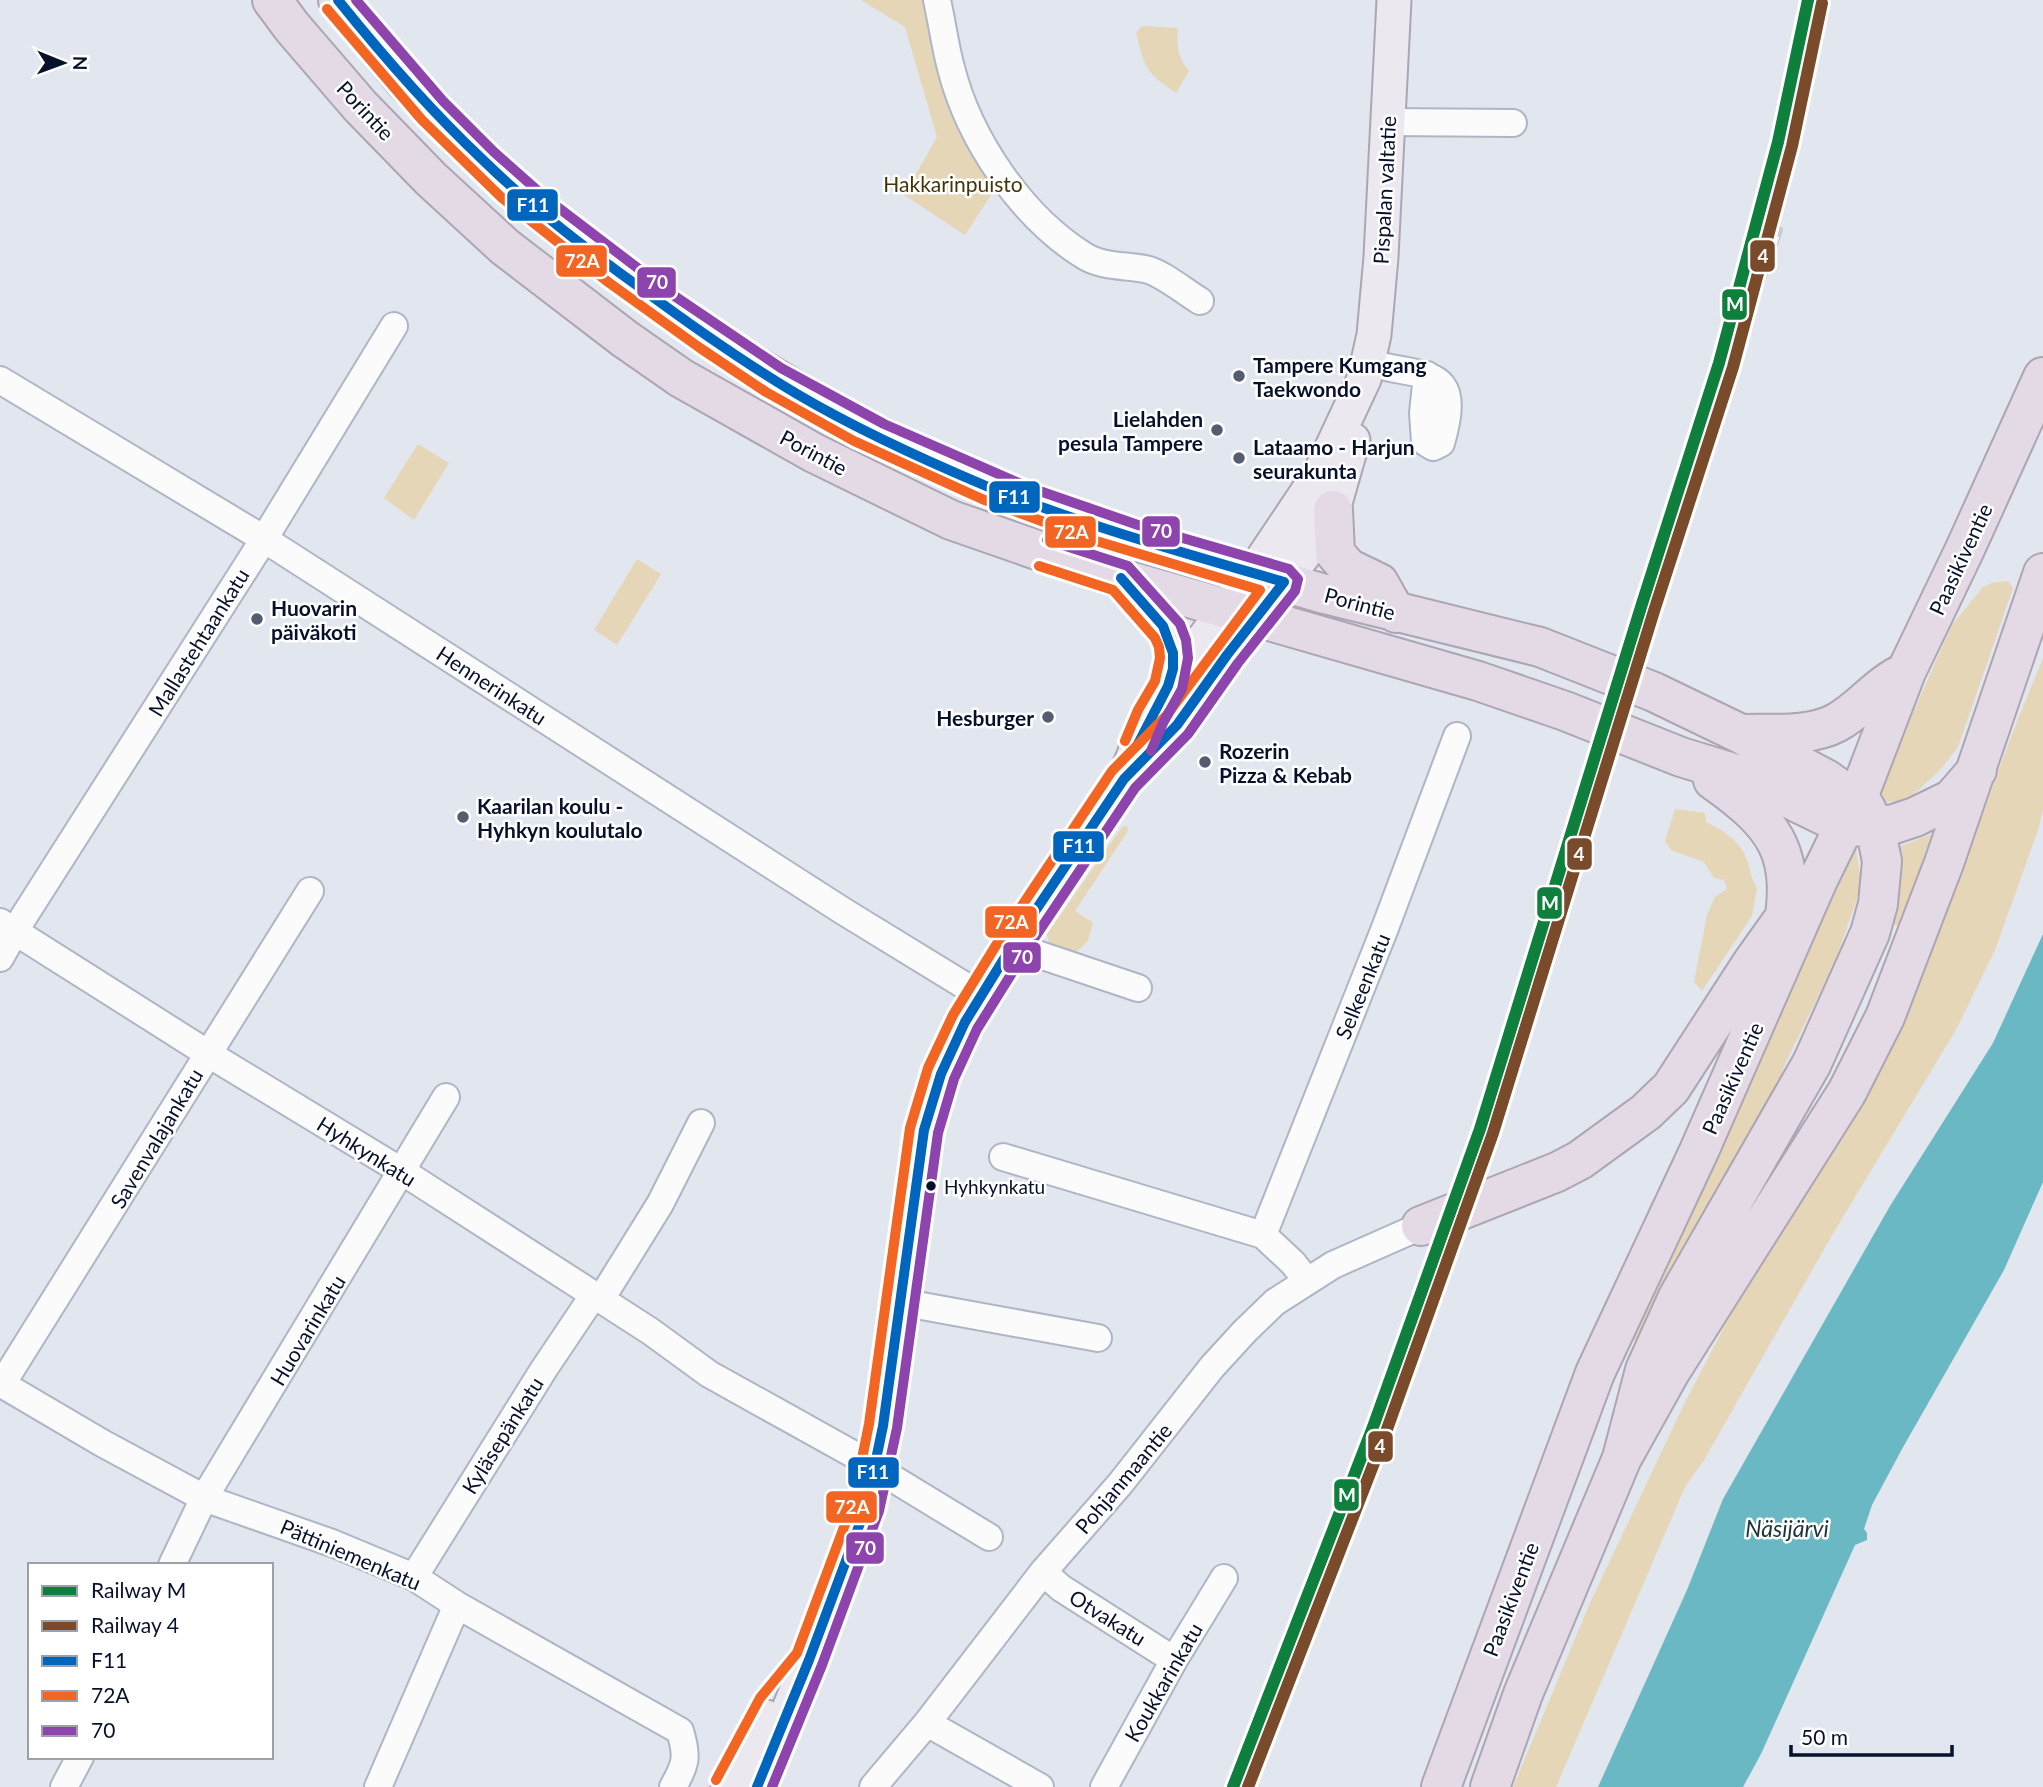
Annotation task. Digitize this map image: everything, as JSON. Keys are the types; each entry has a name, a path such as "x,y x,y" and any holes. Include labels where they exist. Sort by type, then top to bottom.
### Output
{"highway":[{"name":"Porintie","path":"272,0 360,106 431,179 505,247 625,339 681,377 814,453 951,520 1030,549 1308,634 1478,681 1565,711 1681,757"},
{"name":"Porintie","path":"338,0 405,81 462,141 527,200 598,258 717,343 840,418 989,487 1093,524 1194,557 1396,613 1540,647 1654,692 1826,779 1859,818"},
{"name":"Paasikiventie","path":"1441,1787 1595,1374 1773,985 1817,882 1859,818 1906,672 2043,377"},
{"path":"1333,510 1335,553 1348,568 1379,583 1396,613"},
{"path":"1490,1787 1523,1694 1622,1458 1670,1372 1847,1092 1885,1017 1916,940 1977,770 2043,573"},
{"path":"1121,578 1167,630 1173,644 1174,659 1168,686"},
{"path":"1741,734 1820,729 1835,723 1888,680 1906,672"},
{"path":"1681,757 1743,776 1859,818 1894,824 1952,799 1977,770"},
{"path":"1681,757 1754,811 1776,838 1787,877 1786,915 1773,985"},
{"path":"1622,1458 1645,1370 1678,1297 1812,1063 1870,933 1878,904 1882,861 1859,818"},
{"path":"1421,1226 1495,1198 1580,1160 1646,1112 1671,1088 1786,915 1817,882"}],"main road":[{"name":"Pispalan valtatie","path":"1124,779 1150,717 1168,686 1241,612 1333,510 1354,434 1375,323 1381,257 1394,0"},
{"name":"Pispalan valtatie","path":"1269,578 1366,371"},
{"name":"Pispalan valtatie","path":"757,1787 809,1660 866,1507 876,1468 924,1130 946,1061 980,995 1015,941 1124,779 1177,724 1241,612"},
{"path":"728,1787 772,1706 809,1660"}],"street":[{"path":"937,0 951,69 965,106 980,141 1016,195 1085,257 1112,265 1147,269 1200,301"},
{"path":"1388,122 1513,122"},
{"name":"Mallastehtaankatu","path":"0,958 8,927 264,539 394,326"},
{"path":"1366,371 1427,375"},
{"name":"Hennerinkatu","path":"0,380 264,539 864,925 980,995"},
{"name":"Selkeenkatu","path":"1263,1236 1390,916 1457,736"},
{"name":"Savenvalajankatu","path":"1,1384 310,891"},
{"name":"Hyhkynkatu","path":"8,927 207,1053 403,1172 650,1331 709,1374 876,1468"},
{"path":"1015,941 1031,952 1138,988"},
{"name":"Huovarinkatu","path":"173,1563 204,1498 446,1097"},
{"name":"Kyläsepänkatu","path":"414,1577 544,1369 660,1204 701,1123"},
{"path":"1003,1157 1263,1236 1293,1263 1307,1281"},
{"name":"Pohjanmaantie","path":"873,1787 927,1723 1043,1572 1120,1484 1212,1367 1275,1302 1333,1265 1421,1226"},
{"path":"900,1302 1098,1338"},
{"name":"Pättiniemenkatu","path":"1,1384 204,1498 332,1543 414,1577 457,1605 680,1731 687,1752 683,1768 673,1787"},
{"path":"876,1468 989,1537"},
{"name":"Otvakatu","path":"1043,1572 1061,1588 1174,1660"},
{"name":"Koukkarinkatu","path":"1104,1787 1174,1660 1224,1578"},
{"path":"378,1787 457,1605"},
{"path":"927,1723 1040,1787"},
{"path":"65,1787 79,1759"}],"green space":[{"name":"Hakkarinpuisto","path":"861,0 927,0 999,183 965,235 904,195 937,137 905,27"},
{"path":"1142,26 1178,28 1179,51 1189,71 1176,93 1158,80 1144,62 1136,33"},
{"path":"418,444 449,463 414,520 384,498"},
{"path":"637,559 661,574 617,645 594,630"},
{"path":"2008,581 2013,588 1958,747 1940,770 1911,797 1905,801 1884,802 1878,796 1879,789 1952,625 1982,588 1991,583"},
{"path":"2043,658 2043,810 1995,950 1957,1028 1831,1237 1704,1460 1685,1487 1556,1787 1513,1787 1590,1603 1687,1398 1729,1318 1846,1132 1900,1029 1927,966 2012,734"},
{"path":"1675,809 1705,813 1706,822 1733,839 1745,855 1757,888 1752,916 1702,991 1694,982 1707,915 1715,897 1727,889 1724,880 1714,878 1704,862 1671,850 1665,841"},
{"path":"1127,826 1128,831 1075,911 1093,923 1088,940 1077,952 1058,953 1049,947 1047,934 1122,827"},
{"path":"1932,834 1899,927 1892,924 1901,881 1898,847"},
{"path":"1853,848 1856,849 1860,876 1859,893 1835,962 1786,1062 1769,1109 1642,1344 1633,1340"}],"water":[{"name":"Näsijärvi","path":"2043,934 2043,1182 2004,1270 1872,1505 1864,1529 1867,1540 1855,1545 1761,1754 1743,1787 1598,1787 1687,1590 1723,1499 1890,1206 1993,1043"}],"railway":[{"path":"1584,796 1779,230"}],"rail line":[{"name":"M","path":"1233,1787 1373,1427 1480,1129 1719,363 1778,142 1808,0"},
{"name":"4","path":"1248,1787 1386,1432 1493,1133 1654,611 1733,367 1792,146 1822,3"}],"transit line":[{"name":"F11","path":"338,0 426,102 521,195 621,274 777,382 867,432 986,486 1097,526 1284,582"},
{"name":"70","path":"356,0 443,101 494,152 547,199 673,295 781,368 884,424 1028,487 1138,525 1289,569 1298,579 1295,591 1238,663 1188,734 1135,788 977,1029 954,1079 938,1133 897,1428 879,1511 822,1665 772,1787"},
{"name":"72A","path":"327,9 422,120 501,197 608,282 766,392 854,441 982,499 1093,540 1260,590 1166,716 1112,771 1003,934 953,1015 928,1068 910,1128 869,1424 853,1503 797,1653 760,1698 716,1780"},
{"name":"70","path":"1047,540 1128,566 1180,624 1186,640 1188,658 1182,689 1151,751"},
{"name":"72A","path":"1039,566 1113,590 1155,638 1160,658 1155,681 1138,710 1125,741"},
{"name":"F11","path":"1121,578 1163,626 1173,653 1173,669 1168,686 1138,744"},
{"name":"F11","path":"757,1787 809,1660 866,1507 883,1426 924,1130 941,1074 965,1022 1015,941 1124,779 1177,725 1284,582"}],"place":[{"name":"Tampere Kumgang Taekwondo","path":"1239,376"},
{"name":"Lielahden pesula Tampere","path":"1217,430"},
{"name":"Lataamo - Harjun seurakunta","path":"1239,458"},
{"name":"Huovarin päiväkoti","path":"257,619"},
{"name":"Hesburger","path":"1048,717"},
{"name":"Rozerin Pizza & Kebab","path":"1205,762"},
{"name":"Kaarilan koulu - Hyhkyn koulutalo","path":"463,817"},
{"name":"Hyhkynkatu","path":"931,1186"}]}
